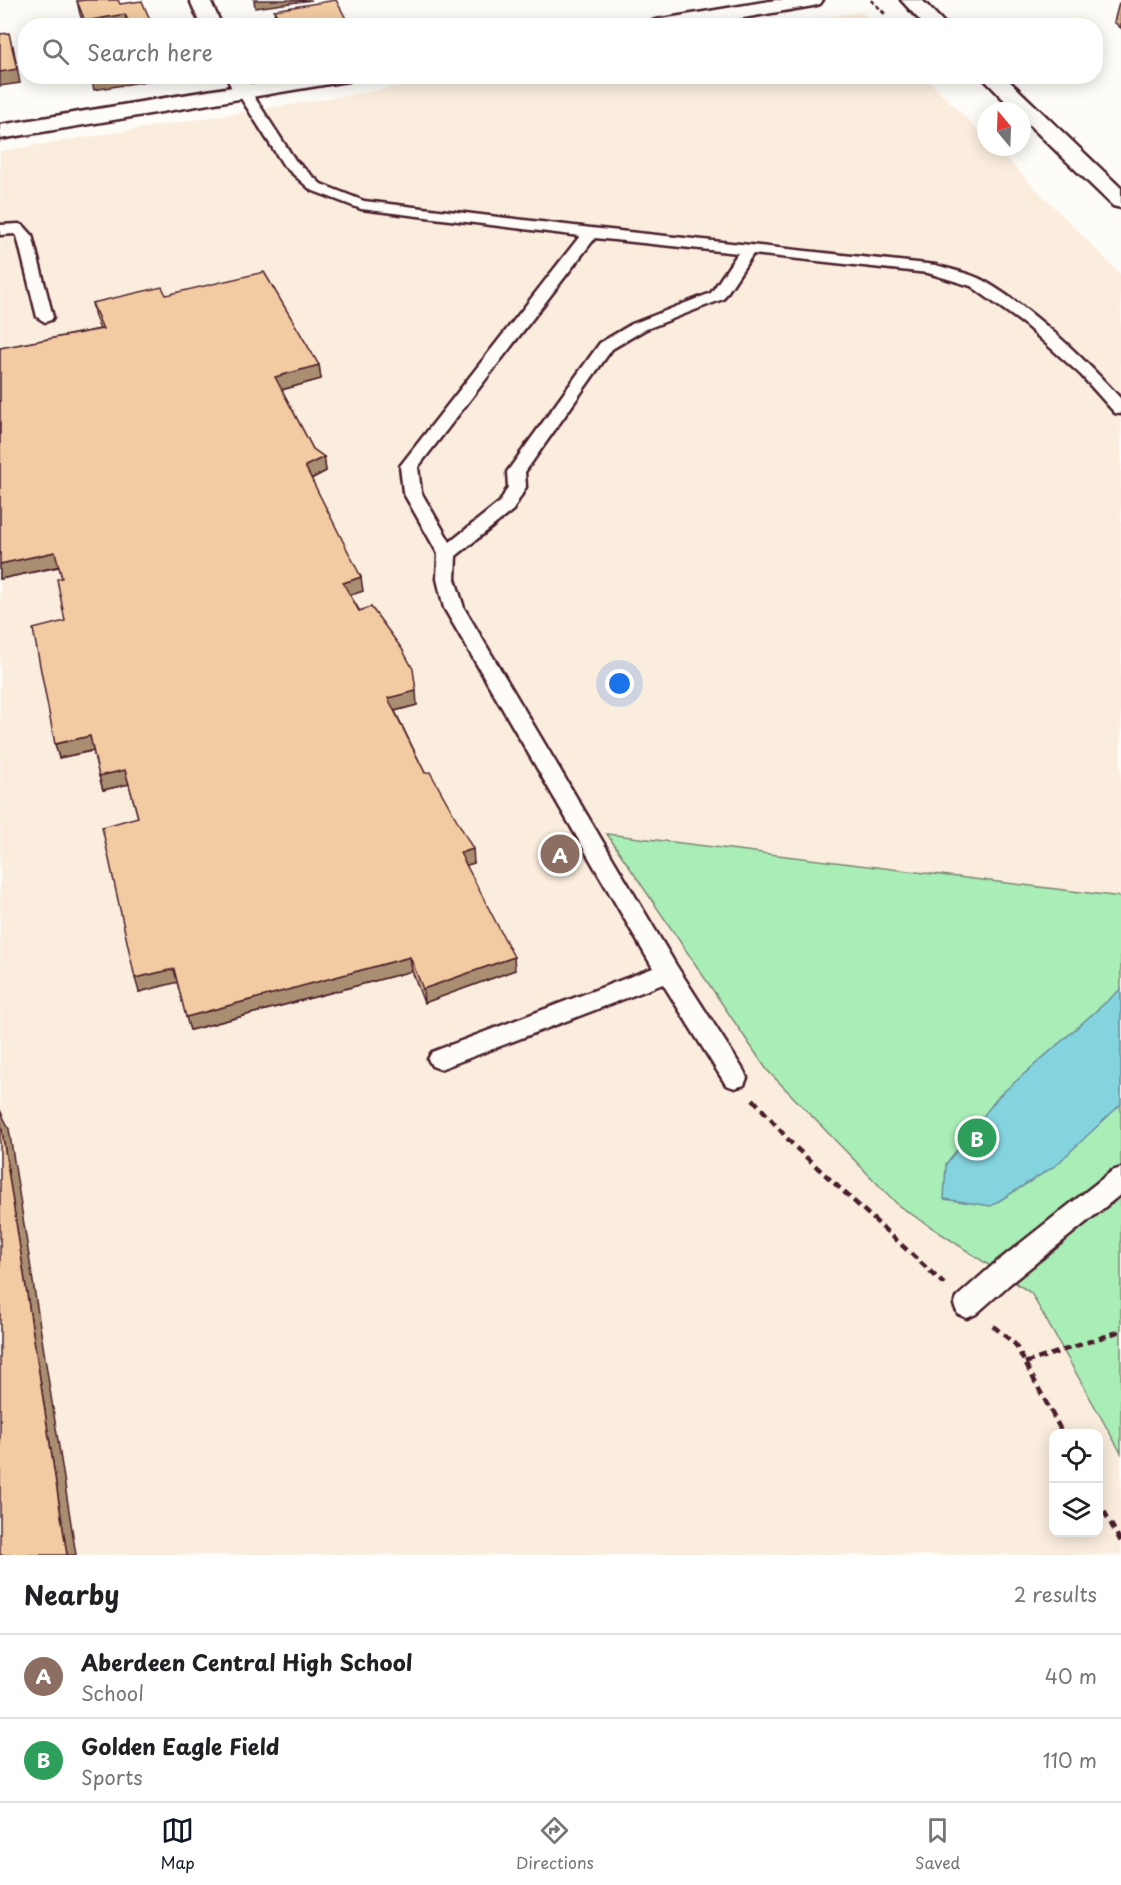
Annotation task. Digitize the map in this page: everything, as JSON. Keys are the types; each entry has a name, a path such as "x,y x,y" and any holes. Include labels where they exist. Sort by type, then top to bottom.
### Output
{"main road":[{"path":"200,0 208,18"},
{"path":"704,18 813,0"},
{"path":"910,0 929,18"},
{"path":"0,132 240,84"},
{"path":"999,84 1121,201"}],"lane":[{"path":"240,84 289,163 316,187 361,205 591,233 930,268 977,283 1031,321 1087,371 1121,409"},
{"path":"0,230 19,229 24,235 45,317"},
{"path":"591,233 409,466 412,492 447,554 446,579 454,608 668,972 735,1078"},
{"path":"447,554 507,506 517,487 516,472 606,346 638,327 717,296 749,248"},
{"path":"440,1059 668,972"},
{"path":"967,1305 1002,1274 1121,1179"}],"path":[{"path":"871,0 886,15"},
{"path":"735,1078 794,1146 967,1305 1015,1344 1060,1429"},
{"path":"1025,1363 1121,1331"},
{"path":"1103,1509 1121,1542"}],"shaded area":[{"path":"861,12 867,18 823,18"},
{"path":"418,84 932,84 977,129 977,156 1004,156 1121,275 1121,1555 0,1555 0,151"}],"green space":[{"path":"607,834 1121,897 1121,1453 1031,1293 899,1206 767,1070"}],"water":[{"path":"1121,989 1121,1104 1055,1166 991,1206 944,1199 946,1164 999,1096"}],"building":[{"path":"118,0 120,4 142,1 149,18 127,18 125,14 84,18 77,1"},
{"path":"336,0 346,18 278,18 274,10"},
{"path":"9,33 17,69 0,72 0,34"},
{"path":"264,272 319,365 275,377 313,449 324,457 305,466 361,577 343,583 359,611 371,607 402,649 413,669 416,691 388,698 425,773 430,772 473,849 460,853 514,957 423,989 410,957 186,1017 174,969 135,978 102,827 138,817 125,770 99,776 90,736 55,744 33,629 65,621 57,579 62,578 55,552 0,564 0,348 103,329 92,303 162,287 166,295"},
{"path":"0,1118 67,1555 0,1555"}],"place":[{"name":"Aberdeen Central High School","path":"560,854"},
{"name":"Golden Eagle Field","path":"977,1138"}]}
